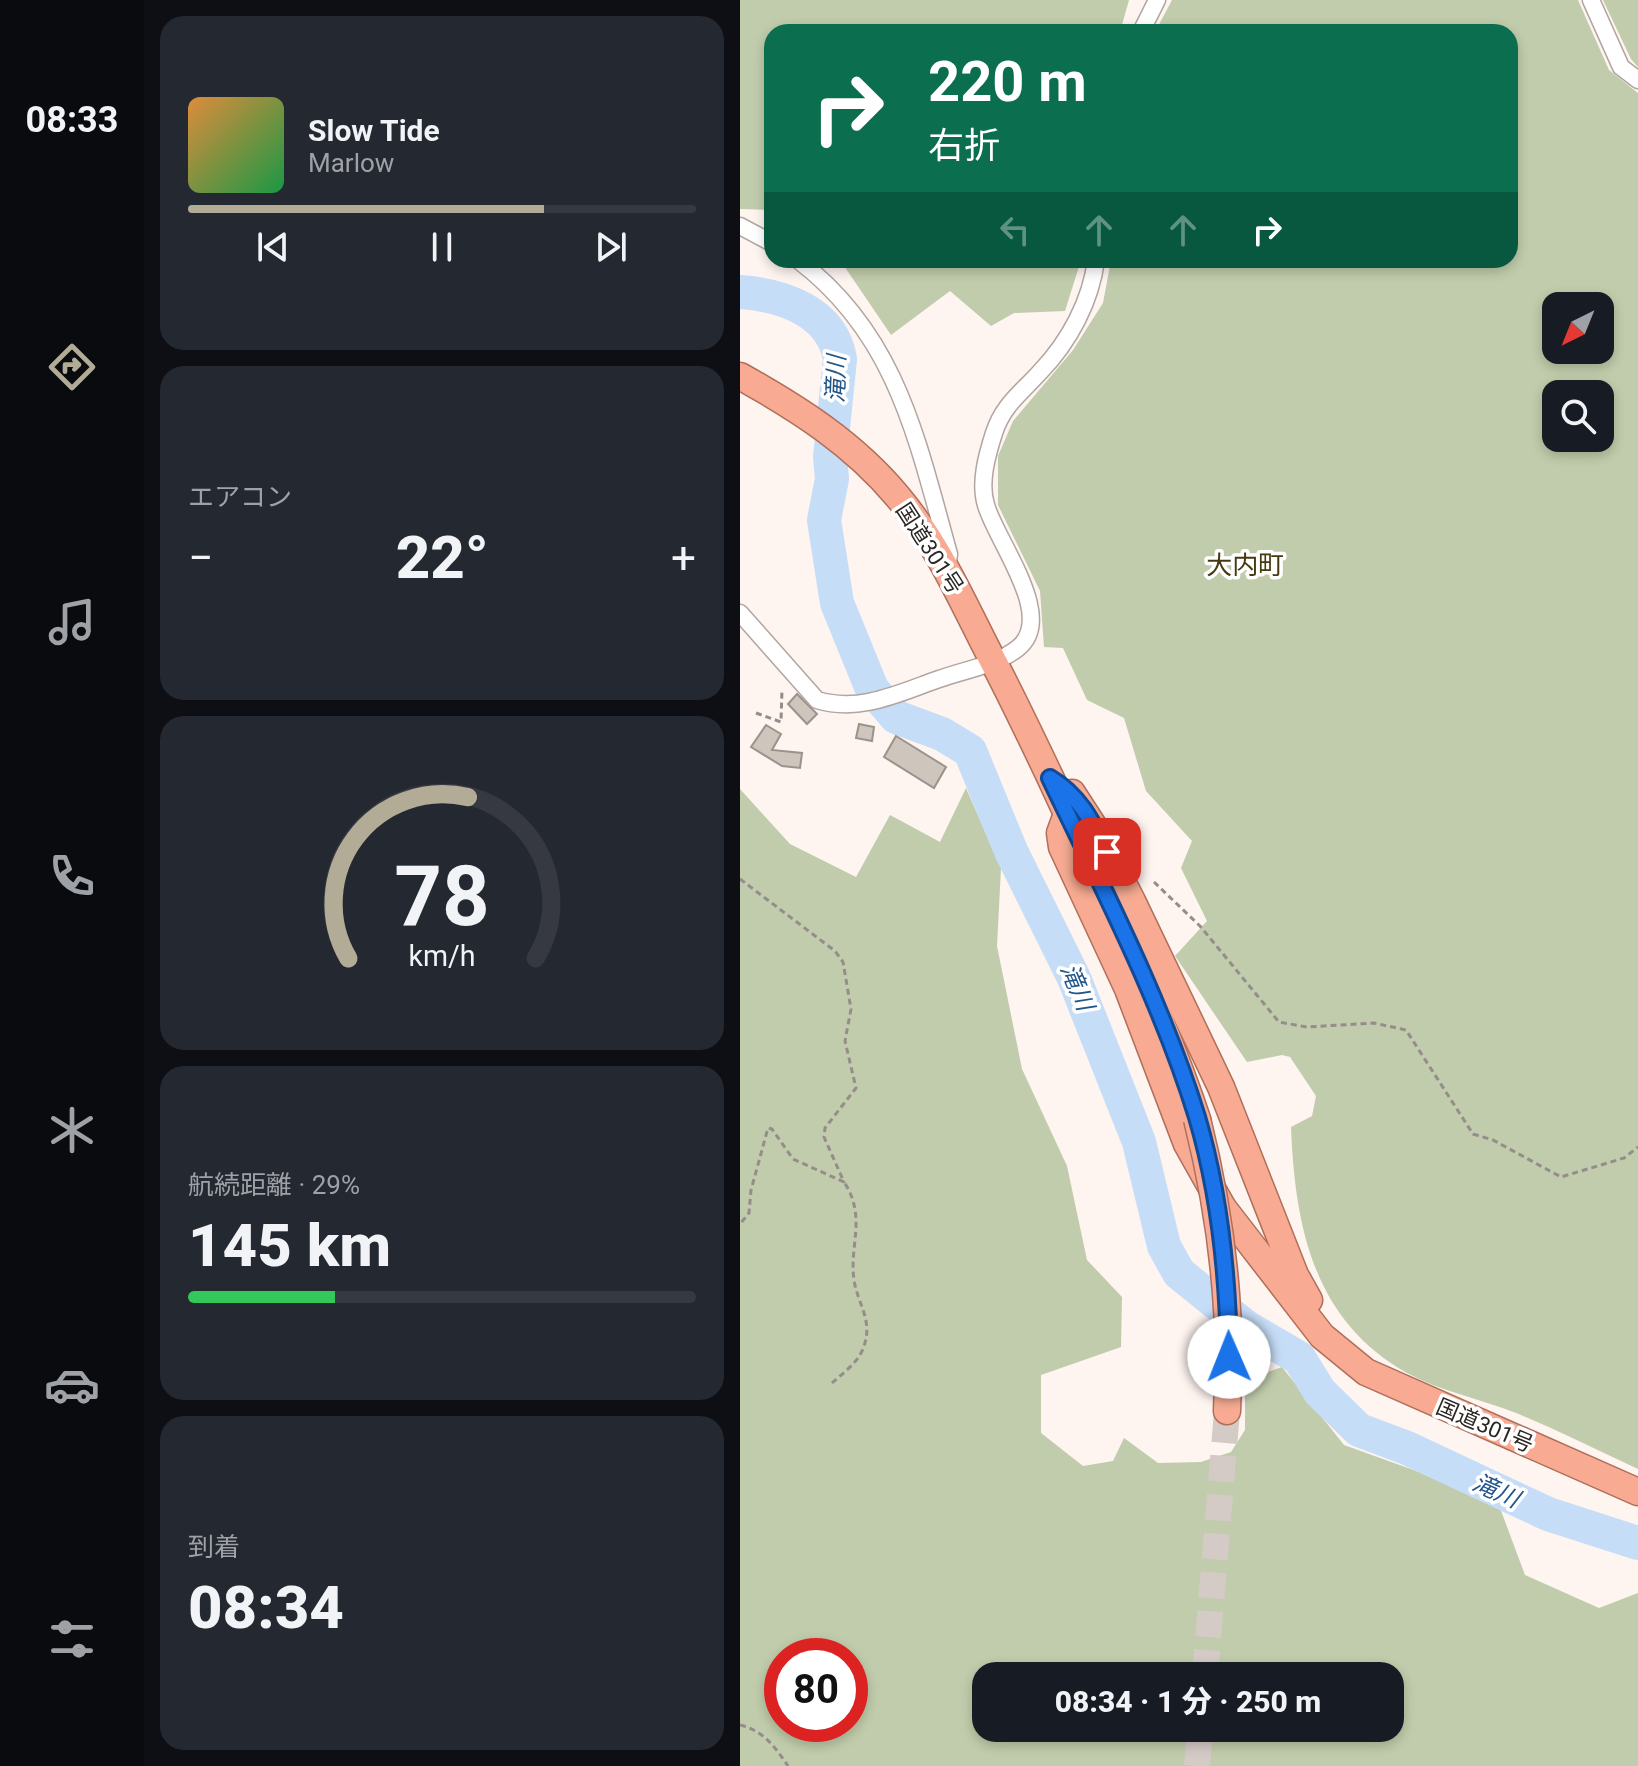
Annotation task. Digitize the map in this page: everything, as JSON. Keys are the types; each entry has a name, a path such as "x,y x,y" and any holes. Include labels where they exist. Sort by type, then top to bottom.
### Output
{"highway":[{"name":"国道301号","path":"740,376 795,407 850,448 897,496 947,568 1013,695 1172,1043 1197,1119 1222,1241 1228,1300 1227,1411"},
{"path":"1050,778 1070,790 1079,802 1126,889 1221,1087 1295,1275 1339,1346"},
{"path":"1067,814 1060,833 1062,847 1128,989 1187,1144 1223,1208 1256,1252 1322,1336 1339,1346"},
{"name":"国道301号","path":"1339,1346 1366,1372 1638,1492"}],"street":[{"path":"1145,24 1157,0"},
{"path":"1591,0 1621,67 1638,80"},
{"path":"740,226 764,239"},
{"path":"807,268 847,303 884,358 926,471 949,554 947,568"},
{"path":"740,613 817,700 835,705 862,705 993,661 1009,654 1026,640 1033,617 985,503 985,467 994,431 1010,399 1041,371 1089,299 1095,268"}],"path":[{"path":"756,713 781,722 782,690 793,673"},
{"path":"740,879 835,951 843,962 851,1009 845,1041 856,1088 829,1120 824,1137 857,1219 854,1278 868,1319 860,1357 832,1383"},
{"path":"1154,882 1200,926 1263,1007 1279,1022 1307,1027 1374,1023 1406,1030 1473,1134 1493,1140 1561,1177 1624,1158 1638,1147"},
{"path":"740,1224 749,1213 751,1190 768,1128 772,1129 793,1159 844,1182"},
{"path":"740,1725 766,1738 788,1766"}],"green space":[{"path":"740,0 1129,0 1122,24 764,24 764,210 740,209"},
{"path":"1172,0 1578,0 1609,70 1638,93 1638,1469 1516,1413 1407,1373 1375,1351 1350,1326 1330,1298 1315,1267 1305,1234 1293,1164 1291,1127 1312,1116 1316,1096 1290,1057 1282,1055 1247,1062 1175,956 1207,921 1181,868 1192,841 1146,791 1124,718 1087,700 1063,648 1044,647 1040,591 998,505 998,456 1013,421 1073,350 1103,303 1110,268 1518,268 1518,24 1159,24"},
{"path":"1603,0 1638,0 1638,67 1631,59"},
{"path":"845,268 1078,268 1065,311 1014,313 991,326 950,291 891,335"},
{"path":"966,788 1001,868 997,946 1022,1069 1067,1166 1087,1260 1122,1297 1121,1347 1041,1375 1041,1433 1083,1466 1113,1461 1124,1438 1158,1463 1201,1462 1231,1452 1245,1430 1245,1380 1282,1367 1344,1445 1497,1500 1525,1575 1599,1608 1638,1593 1638,1766 740,1766 740,789 790,844 856,877 890,815 940,842"}],"building":[{"path":"797,694 817,714 807,724 788,704"},
{"path":"859,724 874,727 872,741 856,738"},
{"path":"766,725 781,734 772,750 802,753 800,768 782,766 751,747"},
{"path":"896,736 946,767 934,788 884,757"}],"waterway":[{"name":"滝川","path":"740,292 772,297 803,309 816,317 835,342 840,359 830,457 832,479 824,520 837,603 872,689 896,717 942,734 970,751 1011,851 1074,978 1139,1142 1164,1246 1179,1273 1246,1327 1299,1358 1320,1392 1359,1430 1407,1448 1548,1514 1638,1543"}],"tunnel":[{"path":"1206,1662 1227,1411"},
{"path":"1197,1766 1199,1742"}],"district":[{"name":"大内町","path":"1245,565"}],"route":[{"path":"1107,852 1070,790 1050,778 1172,1043 1197,1119 1222,1241 1228,1300 1229,1357"}]}
